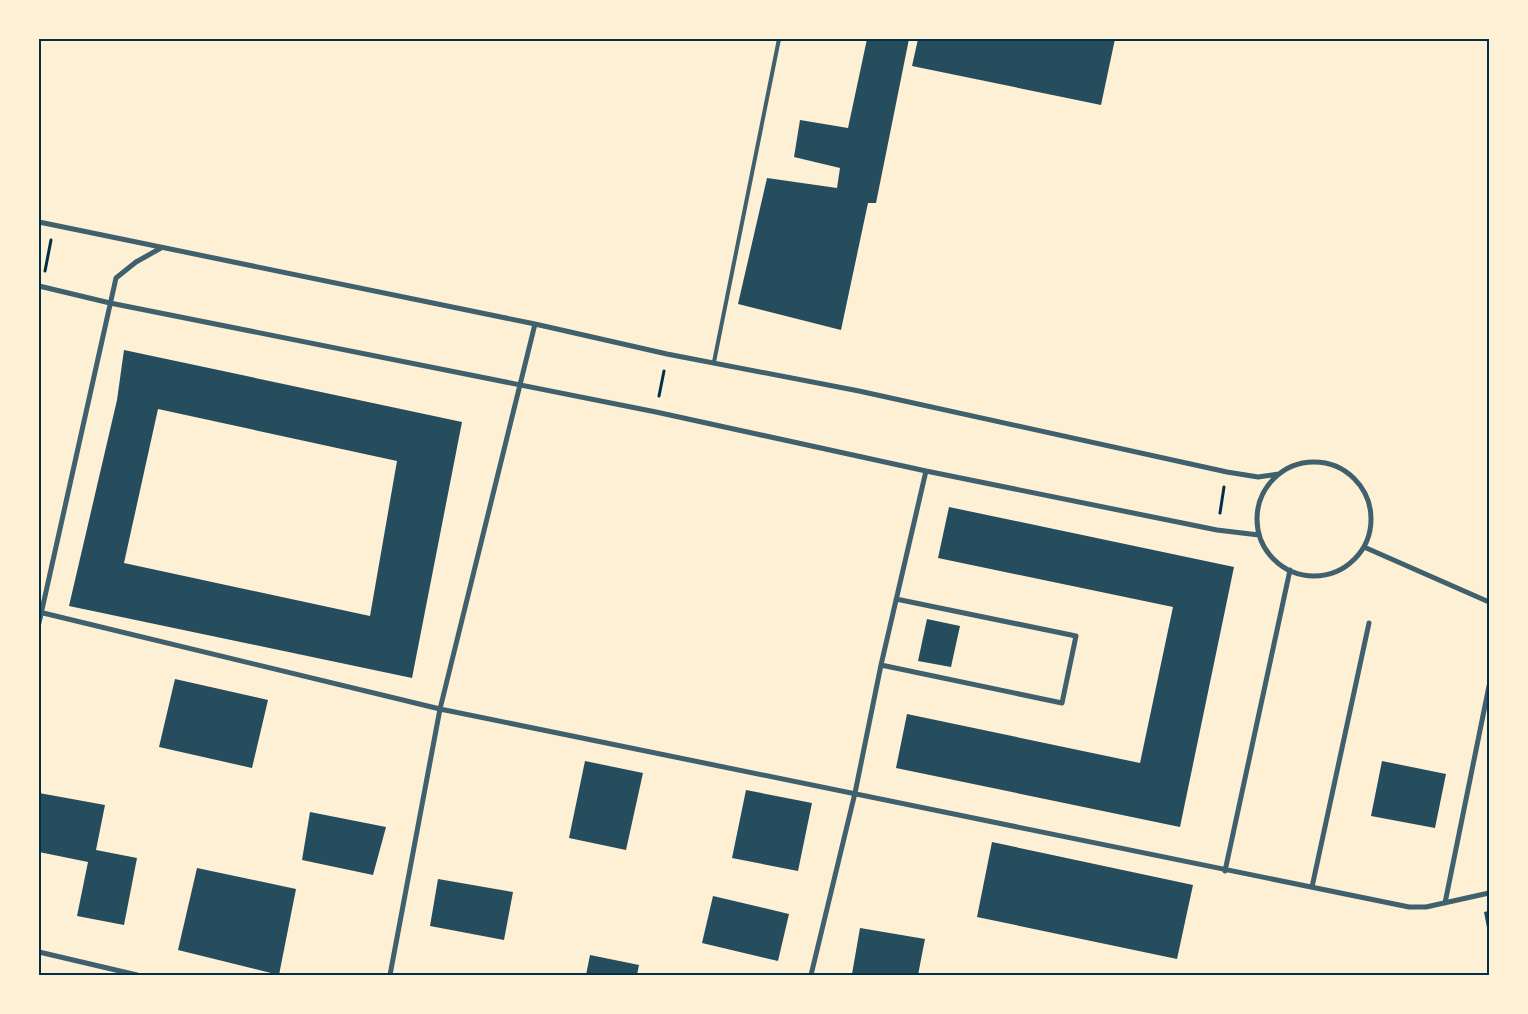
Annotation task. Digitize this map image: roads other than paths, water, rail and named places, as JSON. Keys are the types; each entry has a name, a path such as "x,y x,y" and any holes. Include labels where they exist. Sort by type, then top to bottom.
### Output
{"street":[{"path":"39,222 535,324 668,354 859,391 1227,472 1258,477 1279,474"},
{"path":"39,623 116,278 136,262 162,248"},
{"path":"40,286 110,303 656,412 926,471 1216,530 1260,535"},
{"path":"390,975 440,709 535,324"},
{"path":"1313,462 1332,464 1348,472 1362,485 1370,502 1372,525 1364,547 1354,560 1340,570 1323,575 1306,575 1290,570 1277,562 1266,549 1260,535 1257,518 1260,502 1267,486 1279,474 1295,465 1313,462"},
{"path":"811,975 856,794 881,665 926,471"},
{"path":"1364,547 1489,602"},
{"path":"1225,871 1290,570"},
{"path":"881,665 1062,703 1076,636 896,599"},
{"path":"40,612 440,709 1225,871 1409,907 1426,907 1489,893"},
{"path":"1312,888 1369,623"},
{"path":"1445,903 1489,686"},
{"path":"39,952 137,975"}],"lane":[{"path":"714,362 779,39"}]}
